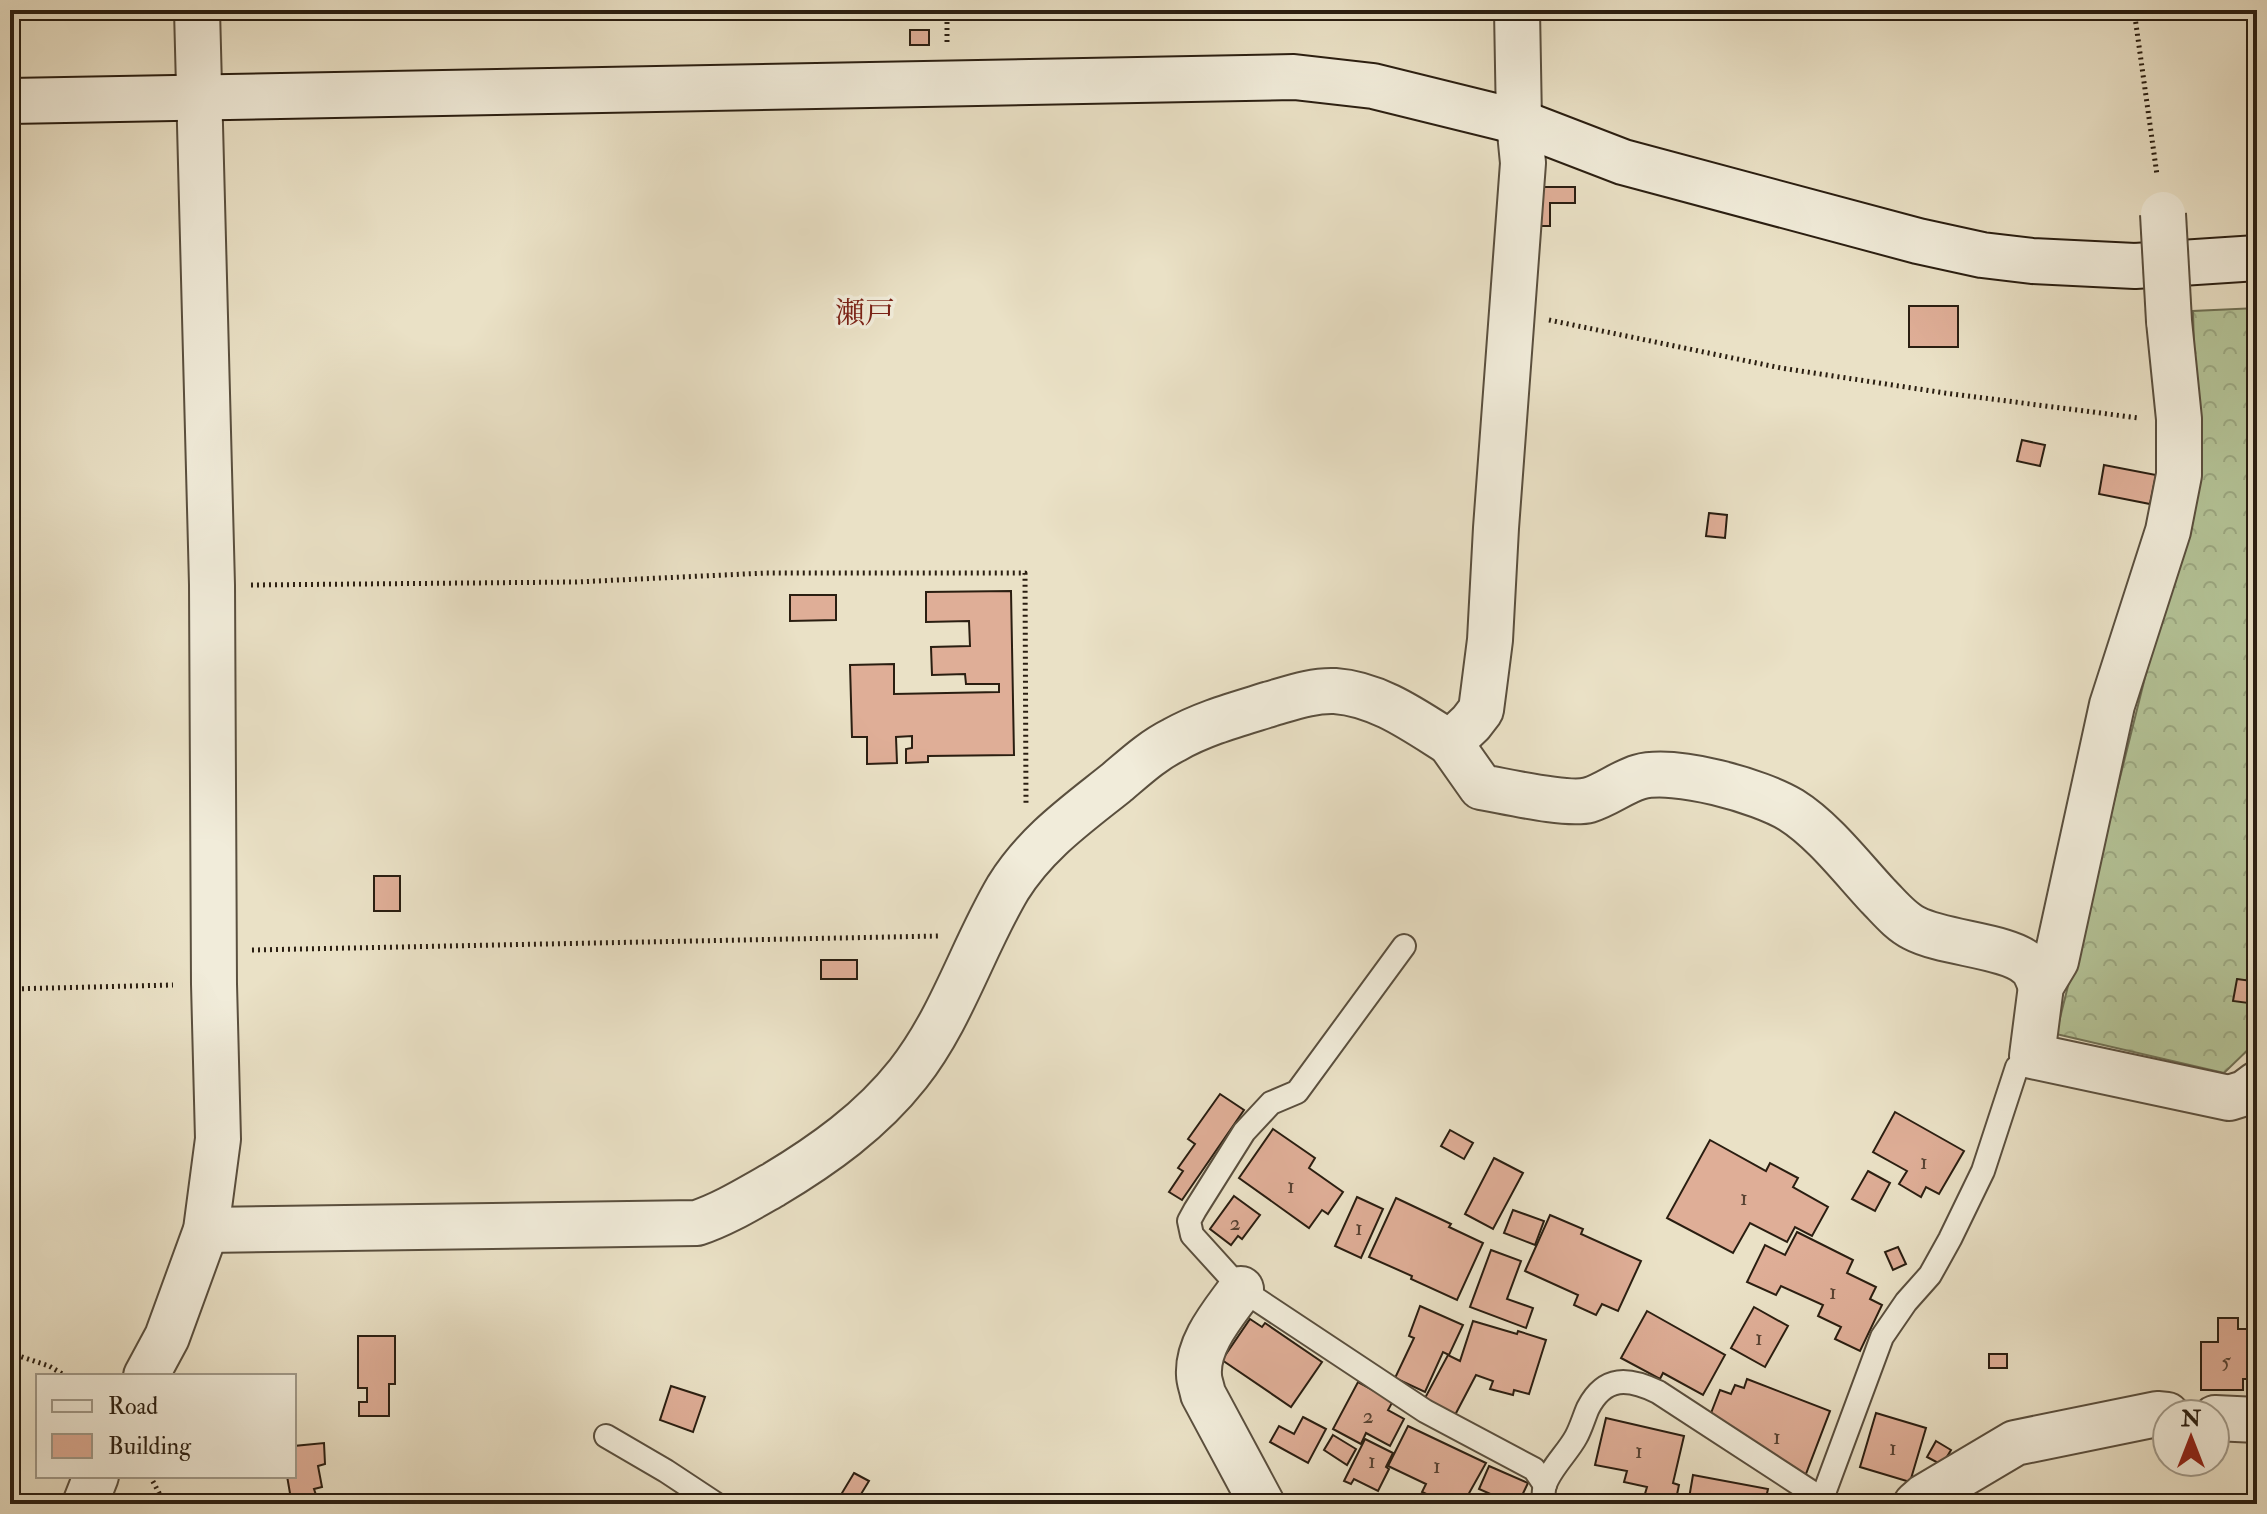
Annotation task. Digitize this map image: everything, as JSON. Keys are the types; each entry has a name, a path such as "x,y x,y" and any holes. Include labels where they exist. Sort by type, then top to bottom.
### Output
{"street":[{"path":"147,1374 167,1337 206,1230 218,1139 212,585 197,10"},
{"path":"1450,743 1481,710 1490,640 1523,163 1517,10"},
{"path":"10,101 1294,77 1373,86 1519,122 1623,162 1918,241 1982,255 2135,266 2257,258"},
{"path":"2163,214 2179,419 2179,475 2168,531 2112,705 2056,961 2041,986 2032,1056 2229,1098 2245,1093 2257,1084"},
{"path":"206,1230 697,1223 717,1216 839,1142 873,1112 907,1075 935,1035 1008,888 1033,852 1061,826 1150,754 1175,739 1224,718 1304,694 1332,691 1358,694 1414,720 1450,743 1481,787 1559,800 1588,800 1640,777 1665,774 1763,796 1793,811 1817,831 1911,926 1932,936 2007,953 2030,965 2041,986"},
{"path":"1241,1289 1213,1328 1198,1374 1203,1394 1262,1504"},
{"path":"1916,1504 2015,1443 2151,1415"},
{"path":"2231,1419 2257,1420"},
{"path":"85,1504 95,1478"}],"lane":[{"path":"1404,946 1297,1092 1271,1103 1244,1132 1189,1221 1192,1235 1241,1289 1425,1411 1534,1469 1544,1494"},
{"path":"1544,1494 1577,1436 1589,1406 1601,1389 1614,1382 1627,1381 1658,1392 1821,1501 1882,1337 1906,1302 1930,1275 1950,1239 1983,1171 2017,1067 2032,1056"},
{"path":"606,1436 716,1504"}],"path":[{"path":"2134,10 2163,214"},
{"path":"1513,313 1837,377 2125,417 2179,419"},
{"path":"212,585 576,582 766,573 1025,573 1026,827 1033,852"},
{"path":"10,989 215,968 983,935"},
{"path":"10,1353 63,1374"},
{"path":"151,1478 165,1504"}],"green space":[{"path":"2257,308 2257,1041 2224,1073 2056,1034 2197,469 2193,311"}],"building":[{"path":"910,30 929,30 929,45 910,45"},
{"path":"1538,187 1575,187 1575,203 1550,203 1550,226 1538,226"},
{"path":"1909,306 1958,306 1958,347 1909,347"},
{"path":"2022,440 2045,445 2040,466 2017,461"},
{"path":"2104,465 2156,475 2150,504 2099,494"},
{"path":"1709,513 1727,515 1725,538 1706,536"},
{"path":"1011,591 1014,755 928,756 928,762 906,763 906,749 912,748 912,736 896,737 897,763 867,764 867,737 852,737 850,665 894,664 894,694 999,692 999,684 966,684 965,674 932,675 931,647 970,646 969,621 926,622 926,592"},
{"path":"790,595 836,595 836,620 790,621"},
{"path":"374,876 400,876 400,911 374,911"},
{"path":"821,960 857,960 857,979 821,979"},
{"path":"2237,979 2252,981 2248,1003 2233,1001"},
{"path":"1220,1094 1244,1110 1182,1200 1169,1192 1183,1171 1178,1168 1195,1144 1188,1139"},
{"path":"1895,1112 1964,1151 1939,1194 1926,1187 1921,1197 1899,1184 1907,1171 1873,1152"},
{"path":"1273,1129 1315,1158 1309,1168 1343,1192 1328,1214 1322,1210 1309,1228 1239,1178"},
{"path":"1450,1130 1473,1143 1464,1159 1441,1146"},
{"path":"1710,1140 1766,1171 1770,1163 1798,1178 1793,1187 1828,1207 1812,1236 1795,1227 1787,1242 1750,1223 1733,1253 1667,1218"},
{"path":"1494,1158 1523,1173 1493,1229 1465,1214"},
{"path":"1868,1171 1890,1183 1875,1211 1852,1199"},
{"path":"1234,1196 1260,1215 1242,1239 1238,1236 1231,1245 1210,1229"},
{"path":"1357,1197 1383,1209 1361,1258 1335,1246"},
{"path":"1396,1198 1483,1243 1457,1300 1369,1257"},
{"path":"1513,1210 1544,1221 1535,1245 1504,1233"},
{"path":"1550,1215 1583,1229 1581,1234 1641,1261 1618,1311 1602,1304 1596,1315 1574,1305 1578,1295 1525,1271"},
{"path":"1797,1232 1853,1260 1847,1273 1876,1287 1870,1299 1882,1305 1860,1351 1835,1339 1841,1327 1818,1316 1823,1305 1781,1286 1776,1295 1747,1282 1765,1245 1785,1255"},
{"path":"1898,1247 1906,1264 1893,1270 1885,1252"},
{"path":"1491,1250 1521,1261 1507,1299 1533,1308 1526,1328 1470,1307"},
{"path":"1420,1306 1463,1325 1449,1355 1443,1352 1425,1392 1395,1378 1414,1338 1409,1336"},
{"path":"1754,1307 1788,1326 1765,1367 1731,1348"},
{"path":"1647,1311 1725,1355 1703,1395 1663,1373 1660,1379 1621,1358"},
{"path":"2218,1318 2238,1318 2238,1329 2250,1329 2250,1379 2243,1379 2243,1390 2201,1390 2201,1342 2218,1342"},
{"path":"1250,1319 1262,1327 1265,1323 1322,1362 1291,1407 1222,1360"},
{"path":"1473,1321 1546,1340 1529,1394 1514,1390 1513,1395 1490,1389 1493,1381 1476,1375 1455,1415 1425,1398 1448,1355 1460,1361"},
{"path":"358,1336 395,1336 395,1384 389,1384 389,1416 359,1416 359,1402 367,1402 367,1388 358,1388"},
{"path":"1989,1354 2007,1354 2007,1368 1989,1368"},
{"path":"1747,1379 1830,1411 1804,1479 1706,1426 1720,1390 1731,1394 1735,1385 1744,1388"},
{"path":"1358,1382 1393,1401 1388,1410 1404,1419 1390,1446 1366,1433 1361,1444 1333,1429"},
{"path":"671,1386 705,1397 693,1432 660,1420"},
{"path":"1876,1413 1926,1428 1910,1482 1860,1467"},
{"path":"1303,1417 1326,1429 1308,1463 1270,1442 1279,1426 1294,1434"},
{"path":"1606,1418 1684,1436 1673,1483 1679,1485 1675,1504 1642,1504 1647,1487 1624,1482 1627,1471 1595,1465"},
{"path":"1408,1426 1486,1463 1463,1504 1446,1497 1444,1502 1422,1492 1426,1484 1388,1466"},
{"path":"1333,1435 1356,1449 1347,1465 1324,1450"},
{"path":"1365,1439 1393,1453 1378,1491 1354,1479 1351,1484 1344,1481"},
{"path":"1936,1441 1951,1450 1942,1465 1927,1457"},
{"path":"324,1443 325,1464 318,1466 322,1487 314,1489 319,1504 280,1502 291,1499 287,1478 296,1478 296,1446"},
{"path":"1489,1466 1528,1483 1518,1504 1479,1489"},
{"path":"854,1473 869,1481 855,1504 836,1503"},
{"path":"1693,1475 1768,1489 1765,1502 1774,1504 1688,1504"}],"district":[{"name":"瀬戸","path":"865,313"}]}
